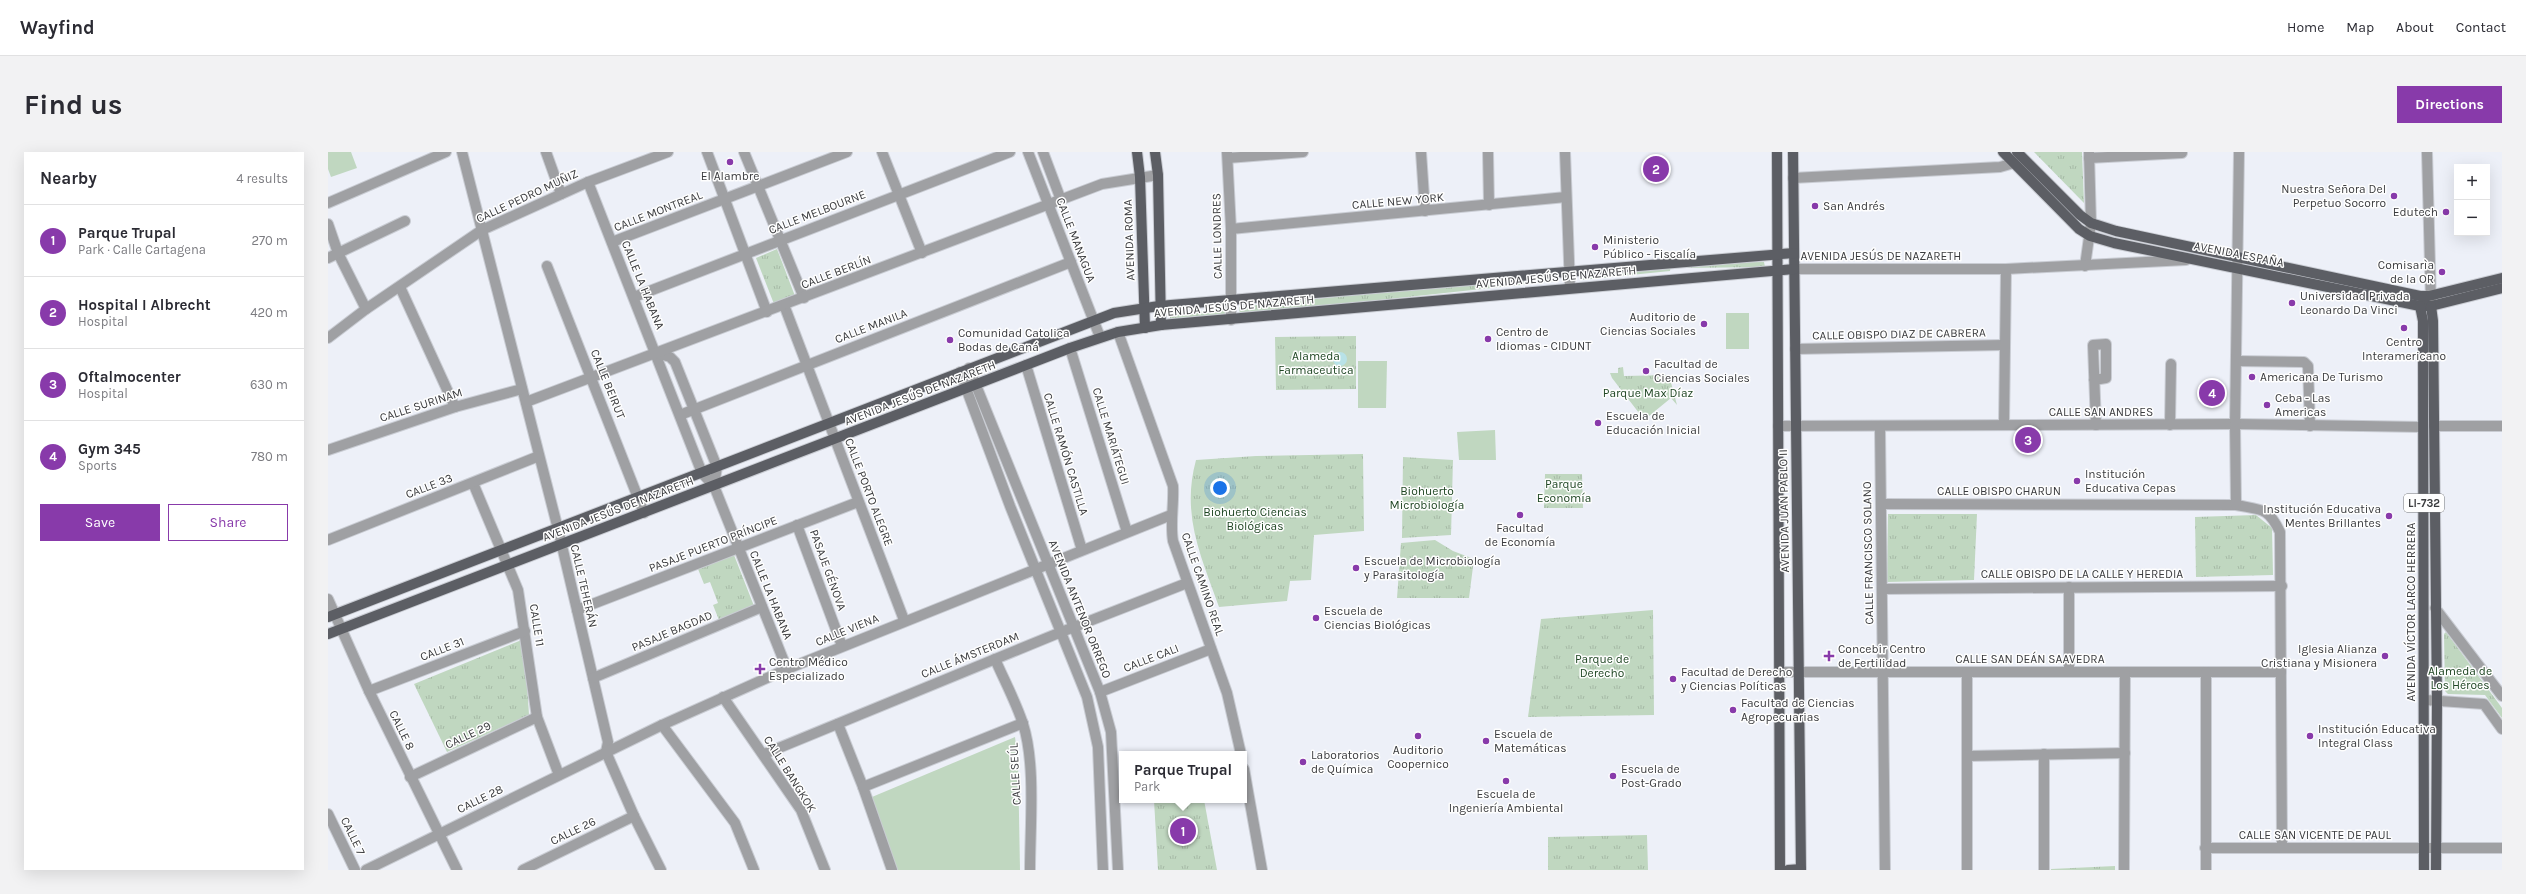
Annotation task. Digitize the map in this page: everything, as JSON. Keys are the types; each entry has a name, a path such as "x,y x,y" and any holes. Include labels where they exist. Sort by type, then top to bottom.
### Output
{"main road":[{"name":"AVENIDA ROMA","path":"1137,152 1140,177 1145,328"},
{"path":"1154,152 1158,175 1159,306 1161,325"},
{"name":"AVENIDA JUAN PABLO II","path":"1777,152 1780,870"},
{"name":"AVENIDA JUAN PABLO II","path":"1793,152 1801,870"},
{"name":"AVENIDA ESPAÑA","path":"2002,152 2079,229 2090,236 2420,306 2430,301 2502,278"},
{"name":"AVENIDA ESPAÑA","path":"2016,152 2091,223 2116,231 2420,296 2430,301 2502,288"},
{"name":"AVENIDA JESÚS DE NAZARETH","path":"331,616 1093,320 1144,307 1794,253"},
{"name":"AVENIDA JESÚS DE NAZARETH","path":"328,634 835,440 1070,348 1118,332 1161,325 1794,269"},
{"name":"AVENIDA VÍCTOR LARCO HERRERA","path":"2430,301 2434,321 2437,702 2436,870"},
{"name":"AVENIDA VÍCTOR LARCO HERRERA","path":"2420,306 2423,321 2425,700 2424,870"},
{"path":"923,386 929,403"},
{"path":"1788,870 1801,870"}],"street":[{"path":"328,204 446,152"},
{"name":"CALLE TEHERÁN","path":"462,152 558,529 608,742 606,752 634,816 661,870"},
{"path":"546,152 561,194"},
{"name":"CALLE PEDRO MUÑIZ","path":"328,338 366,309 482,230 588,182 668,152"},
{"path":"707,152 767,312"},
{"path":"744,152 804,298"},
{"name":"CALLE MONTREAL","path":"612,242 847,152"},
{"path":"882,152 922,253"},
{"name":"CALLE MELBOURNE","path":"634,297 1010,152"},
{"name":"CALLE MANAGUA","path":"1028,152 1100,337"},
{"name":"CALLE MANAGUA","path":"1043,152 1061,200"},
{"path":"1227,155 1303,152"},
{"path":"1420,152 1425,212"},
{"path":"1488,152 1489,205"},
{"path":"1564,152 1568,272 1570,288"},
{"path":"2236,505 2235,424 2239,152"},
{"path":"2427,152 2430,301"},
{"path":"2085,266 2091,223 2089,155 2182,153"},
{"name":"CALLE LONDRES","path":"1227,155 1231,229 1231,320"},
{"path":"1793,178 2006,166 2014,164"},
{"name":"CALLE BERLÍN","path":"526,402 1102,184 1158,175"},
{"name":"CALLE LA HABANA","path":"588,182 702,473 714,486 787,668"},
{"name":"CALLE NEW YORK","path":"1231,229 1425,212 1566,197"},
{"path":"328,258 405,221"},
{"path":"328,224 338,253 366,309"},
{"name":"AVENIDA JESÚS DE NAZARETH","path":"1794,269 2006,269 2196,259"},
{"name":"CALLE MANILA","path":"680,415 806,364 1071,262"},
{"name":"CALLE BEIRUT","path":"547,266 644,513"},
{"path":"2004,425 2006,269"},
{"path":"400,287 455,407"},
{"name":"CALLE PORTO ALEGRE","path":"784,305 828,424 904,620"},
{"name":"CALLE CAMINO REAL","path":"1118,332 1173,486 1174,502 1171,515 1173,541 1227,693 1240,751"},
{"name":"CALLE OBISPO DIAZ DE CABRERA","path":"1795,348 2004,344"},
{"name":"CALLE MARIÁTEGUI","path":"1070,348 1127,532"},
{"path":"656,353 670,357 675,362 717,467 714,486"},
{"path":"2236,361 2304,362 2308,366 2310,426"},
{"path":"2170,425 2171,364"},
{"name":"CALLE RAMÓN CASTILLA","path":"1026,365 1082,550"},
{"name":"AVENIDA ANTENOR ORREGO","path":"964,370 1023,501 1100,692 1111,732 1119,784 1118,870"},
{"path":"2094,380 2096,425"},
{"name":"AVENIDA ANTENOR ORREGO","path":"971,387 1010,506 1087,697 1098,747 1103,870"},
{"name":"CALLE SURINAM","path":"328,450 455,407 522,389"},
{"name":"CALLE SAN ANDRES","path":"1778,426 1880,427 2235,424 2423,427"},
{"path":"2434,426 2502,426"},
{"name":"CALLE FRANCISCO SOLANO","path":"1880,427 1885,870"},
{"name":"CALLE 33","path":"328,540 539,456"},
{"name":"CALLE 11","path":"473,483 503,550 518,590 537,717 559,775"},
{"path":"1010,506 1023,501"},
{"name":"PASAJE PUERTO PRÍNCIPE","path":"577,610 858,502"},
{"name":"CALLE OBISPO CHARUN","path":"1881,504 2236,505 2255,508 2272,515 2280,532 2282,586 2282,848"},
{"name":"CALLE VIENA","path":"606,752 787,668 904,620 1171,515"},
{"name":"PASAJE GÉNOVA","path":"797,525 842,646"},
{"name":"CALLE ÁMSTERDAM","path":"764,754 1061,632 1187,583"},
{"name":"CALLE OBISPO DE LA CALLE Y HEREDIA","path":"1882,589 2282,586"},
{"path":"2069,587 2069,672"},
{"name":"CALLE 8","path":"328,599 331,616 340,630 438,835 457,870"},
{"name":"PASAJE BAGDAD","path":"593,678 762,607"},
{"path":"2436,608 2502,696"},
{"name":"CALLE 31","path":"369,691 525,631"},
{"name":"CALLE CALI","path":"1100,692 1211,649"},
{"name":"CALLE SEÚL","path":"995,659 1023,723 1030,762 1030,870"},
{"name":"CALLE SAN DEÁN SAAVEDRA","path":"1779,672 2281,672"},
{"path":"1967,672 1967,870"},
{"path":"2124,870 2125,672"},
{"path":"2206,672 2206,870"},
{"name":"CALLE BANGKOK","path":"723,697 764,754 801,810 826,870"},
{"path":"2425,700 2484,704 2502,729"},
{"name":"CALLE 29","path":"410,777 537,717"},
{"path":"863,787 1023,723"},
{"path":"838,724 863,787 892,870"},
{"path":"662,725 735,823 754,870"},
{"name":"CALLE 28","path":"366,870 606,752"},
{"path":"2044,754 2044,870"},
{"path":"1967,756 2125,754"},
{"path":"1099,785 1119,784"},
{"path":"1247,788 1262,870"},
{"name":"CALLE 7","path":"328,816 355,870"},
{"name":"CALLE 26","path":"523,870 538,867 634,816"},
{"name":"CALLE SAN VICENTE DE PAUL","path":"2205,848 2502,848"}],"green space":[{"path":"328,152 351,152 357,168 331,177 328,169"},
{"path":"2034,152 2082,152 2084,203"},
{"path":"777,249 795,296 774,304 756,258"},
{"path":"1764,262 1765,267 1685,268 1685,263"},
{"path":"1671,265 1670,271 1581,280 1582,273"},
{"path":"1555,274 1555,281 1240,315 1239,307"},
{"path":"1226,310 1226,316 1170,320 1170,314"},
{"path":"1726,313 1749,313 1749,349 1726,349"},
{"name":"Alameda Farmaceutica","path":"1356,336 1356,389 1276,390 1275,337"},
{"path":"1358,361 1387,361 1386,408 1358,408"},
{"name":"Parque Max Díaz","path":"1623,367 1624,376 1669,375 1677,405 1671,398 1649,416 1639,413 1612,378 1610,373 1618,373 1618,368"},
{"path":"1495,430 1496,460 1459,460 1457,432"},
{"name":"Biohuerto Ciencias Biológicas","path":"1363,454 1364,531 1314,535 1311,580 1290,581 1287,601 1219,607 1200,553 1192,517 1192,480 1196,460 1256,456"},
{"name":"Biohuerto Microbiología","path":"1403,457 1453,460 1451,535 1402,538"},
{"name":"Parque Economía","path":"1545,474 1582,474 1583,508 1544,508"},
{"path":"1888,514 1977,514 1974,580 1887,582"},
{"path":"2256,515 2272,528 2273,575 2196,577 2195,517"},
{"path":"1435,540 1453,551 1474,559 1469,598 1397,598 1401,543"},
{"path":"734,555 754,606 719,620 713,605 718,603 710,582 704,584 698,569"},
{"name":"Parque de Derecho","path":"1653,610 1654,715 1528,717 1541,619"},
{"name":"Alameda de Los Héroes","path":"2446,632 2502,708 2502,718 2485,695 2448,694 2445,691 2444,634"},
{"path":"524,639 529,715 447,752 414,684"},
{"path":"1015,737 1018,761 1020,870 897,870 872,797"},
{"path":"1154,803 1205,803 1217,870 1158,870"},
{"path":"1647,835 1648,870 1548,870 1548,837"},
{"path":"2115,866 2115,870 2051,870 2051,869"}],"water":[{"path":"1340,352 1345,354 1347,359 1345,364 1340,366 1335,364 1333,359 1335,354"}],"place":[{"name":"El Alambre","path":"730,162"},
{"name":"Hospital I Albrecht","path":"1656,169"},
{"name":"Nuestra Señora Del Perpetuo Socorro","path":"2394,196"},
{"name":"San Andrés","path":"1815,206"},
{"name":"Edutech","path":"2446,212"},
{"name":"Ministerio Público - Fiscalía","path":"1595,247"},
{"name":"Comisarìa de la OR","path":"2442,272"},
{"name":"Universidad Privada Leonardo Da Vinci","path":"2292,303"},
{"name":"Auditorio de Ciencias Sociales","path":"1704,324"},
{"name":"Centro Interamericano","path":"2404,328"},
{"name":"Centro de Idiomas - CIDUNT","path":"1488,339"},
{"name":"Comunidad Catolica Bodas de Caná","path":"950,340"},
{"name":"Facultad de Ciencias Sociales","path":"1646,371"},
{"name":"Americana De Turismo","path":"2252,377"},
{"name":"Gym 345","path":"2212,393"},
{"name":"Ceba - Las Americas","path":"2267,405"},
{"name":"Escuela de Educación Inicial","path":"1598,423"},
{"name":"Oftalmocenter","path":"2028,440"},
{"name":"Institución Educativa Cepas","path":"2077,481"},
{"name":"Facultad de Economía","path":"1520,515"},
{"name":"Institución Educativa Mentes Brillantes","path":"2389,516"},
{"name":"Escuela de Microbiología y Parasitología","path":"1356,568"},
{"name":"Escuela de Ciencias Biológicas","path":"1316,618"},
{"name":"Concebir Centro de Fertilidad","path":"1829,656"},
{"name":"Iglesia Alianza Cristiana y Misionera","path":"2385,656"},
{"name":"Centro Médico Especializado","path":"760,669"},
{"name":"Facultad de Derecho y Ciencias Políticas","path":"1673,679"},
{"name":"Facultad de Ciencias Agropecuarias","path":"1733,710"},
{"name":"Auditorio Coopernico","path":"1418,736"},
{"name":"Institución Educativa Integral Class","path":"2310,736"},
{"name":"Escuela de Matemáticas","path":"1486,741"},
{"name":"Laboratorios de Química","path":"1303,762"},
{"name":"Escuela de Post-Grado","path":"1613,776"},
{"name":"Escuela de Ingeniería Ambiental","path":"1506,781"},
{"name":"Parque Trupal","path":"1183,831"}]}
